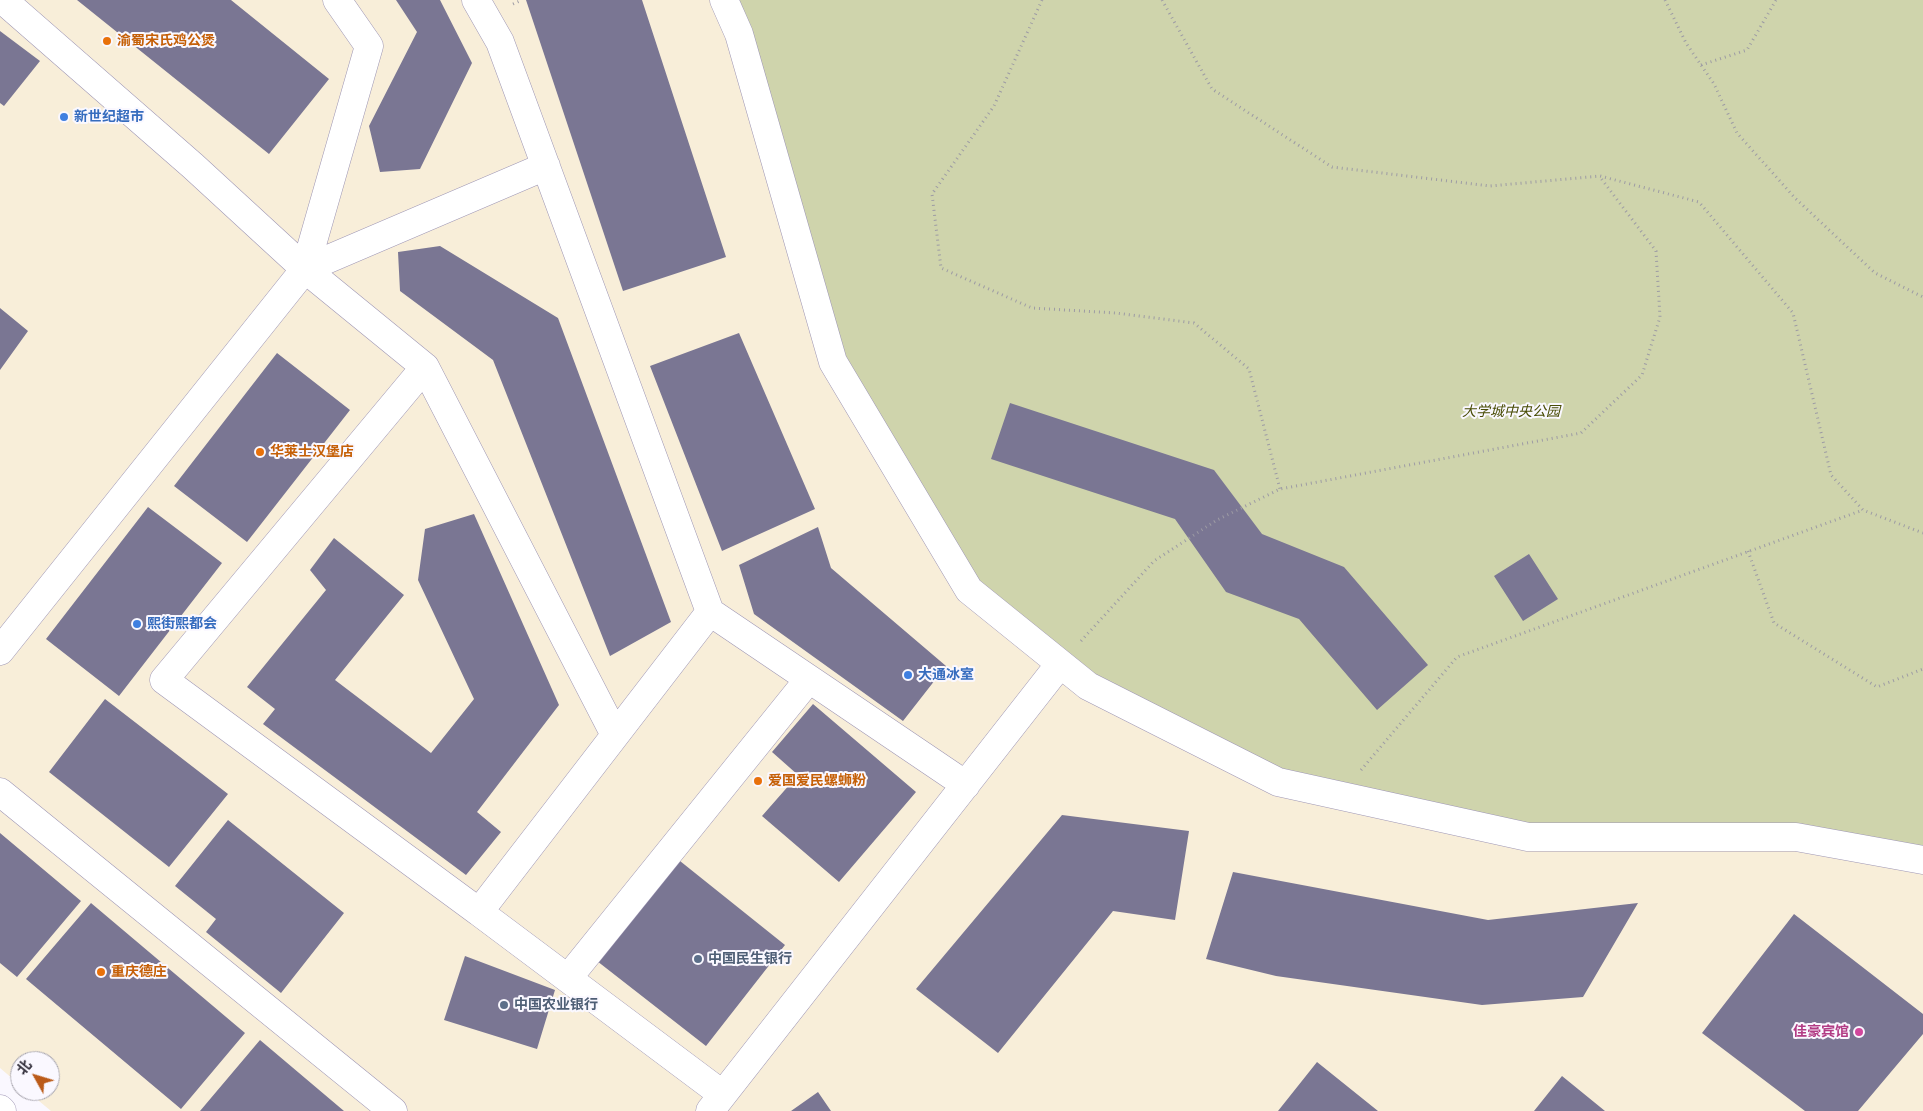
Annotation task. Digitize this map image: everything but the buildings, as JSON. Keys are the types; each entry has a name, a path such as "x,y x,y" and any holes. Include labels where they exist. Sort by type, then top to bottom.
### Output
{"street":[{"path":"3,0 193,166 305,269 425,366 615,735"},
{"path":"0,650 305,269 369,46 337,0"},
{"path":"476,0 500,42 710,612 966,785"},
{"path":"724,0 739,34 833,362 969,590 1088,686 1278,782 1528,837 1796,837 1923,860"},
{"path":"305,269 546,166"},
{"path":"425,366 164,680 568,978 716,1103 1060,664"},
{"path":"479,912 710,612"},
{"path":"568,978 809,679"},
{"path":"0,792 393,1111"}],"path":[{"path":"1042,0 994,106 932,194 941,268 1032,308 1116,313 1194,323 1249,369 1280,489"},
{"path":"1162,0 1212,89 1332,167 1490,186 1600,176 1699,202 1794,313 1831,475 1863,510 1923,533"},
{"path":"1665,0 1686,43 1714,84 1737,132 1795,198 1874,273 1923,297"},
{"path":"1700,65 1747,50 1776,0"},
{"path":"1060,664 1154,561 1217,520 1280,489 1581,433 1642,375 1660,317 1656,251 1600,176"},
{"path":"1339,795 1457,657 1863,510"},
{"path":"1748,551 1774,623 1877,687 1923,669"}],"shaded area":[{"path":"0,0 724,0 1796,837 1923,860 1923,1111 51,1111 39,1101 60,1101 60,1051 10,1051 10,1076 0,1068"}],"green space":[{"name":"大学城中央公园","path":"724,0 1923,0 1923,860 1796,837 1528,837 1278,782 1088,686 969,590 833,362"}],"place":[{"name":"渝蜀宋氏鸡公煲","path":"107,41"},
{"name":"新世纪超市","path":"64,117"},
{"name":"华莱士汉堡店","path":"260,452"},
{"name":"熙街熙都会","path":"137,624"},
{"name":"大通冰室","path":"908,675"},
{"name":"爱国爱民螺蛳粉","path":"758,781"},
{"name":"中国民生银行","path":"698,959"},
{"name":"重庆德庄","path":"101,972"},
{"name":"中国农业银行","path":"504,1005"},
{"name":"佳豪宾馆","path":"1859,1032"}]}
